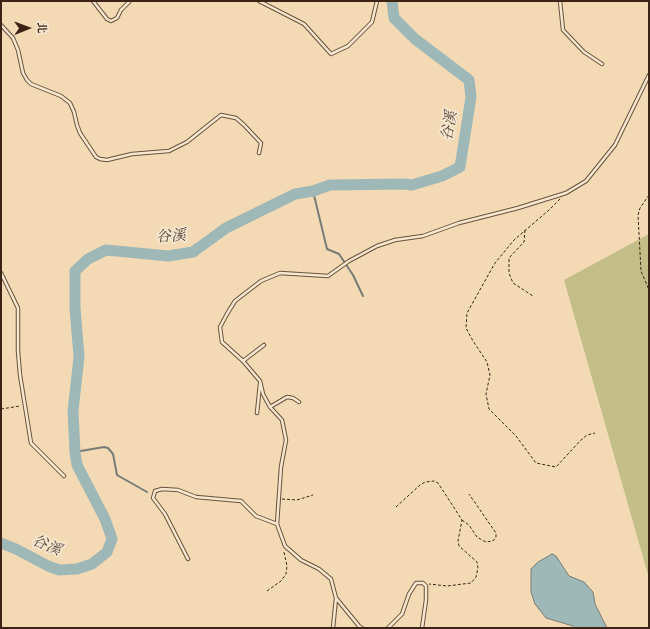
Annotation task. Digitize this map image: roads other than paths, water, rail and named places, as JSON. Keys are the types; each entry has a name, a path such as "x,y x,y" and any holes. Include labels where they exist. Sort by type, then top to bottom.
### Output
{"lane":[{"path":"93,1 107,19 111,21 117,18 121,10 130,1"},
{"path":"259,1 304,24 331,54 348,46 372,22 377,1"},
{"path":"560,1 563,30 584,52 602,64"},
{"path":"1,25 12,38 18,50 23,72 27,80 31,84 61,96 70,103 80,133 96,157 100,160 108,160 132,154 169,151 187,142 221,115 236,118 244,125 261,143 259,153"},
{"path":"333,628 336,598 331,579 319,569 300,560 286,546 277,524 280,499 281,467 286,440 282,420 270,408 260,381 243,361 222,342 220,327 227,314 235,301 261,281 280,273 328,276 349,261 377,246 395,240 423,236 458,223 518,208 566,193 586,181 615,145 649,75"},
{"path":"1,273 18,308 18,351 31,443 64,476"},
{"path":"243,361 264,345"},
{"path":"258,413 260,381"},
{"path":"270,408 286,397 293,398 299,402"},
{"path":"188,559 166,514 153,498 155,491 178,490 196,496 240,501 256,516 277,524"},
{"path":"388,628 402,614 409,594 416,583 423,583 426,586 426,600 422,628"},
{"path":"336,598 362,628"}],"water":[{"path":"552,554 556,556 569,576 584,582 593,592 595,604 607,628 574,628 573,626 546,618 535,604 531,592 531,569 538,562"}],"waterway":[{"name":"谷溪","path":"1,543 59,570 77,569 92,564 107,552 112,539 105,519 77,465 75,452 73,411 79,357 75,308 75,271 88,259 106,250 168,256 193,252 226,228 295,194 313,191 330,185 412,185 442,176 460,167 471,97 469,80 415,39 394,18 392,1"},
{"path":"313,191 327,249 339,254 353,275 363,296"},
{"path":"75,452 104,447 108,448 113,454 117,475 147,492"}]}
